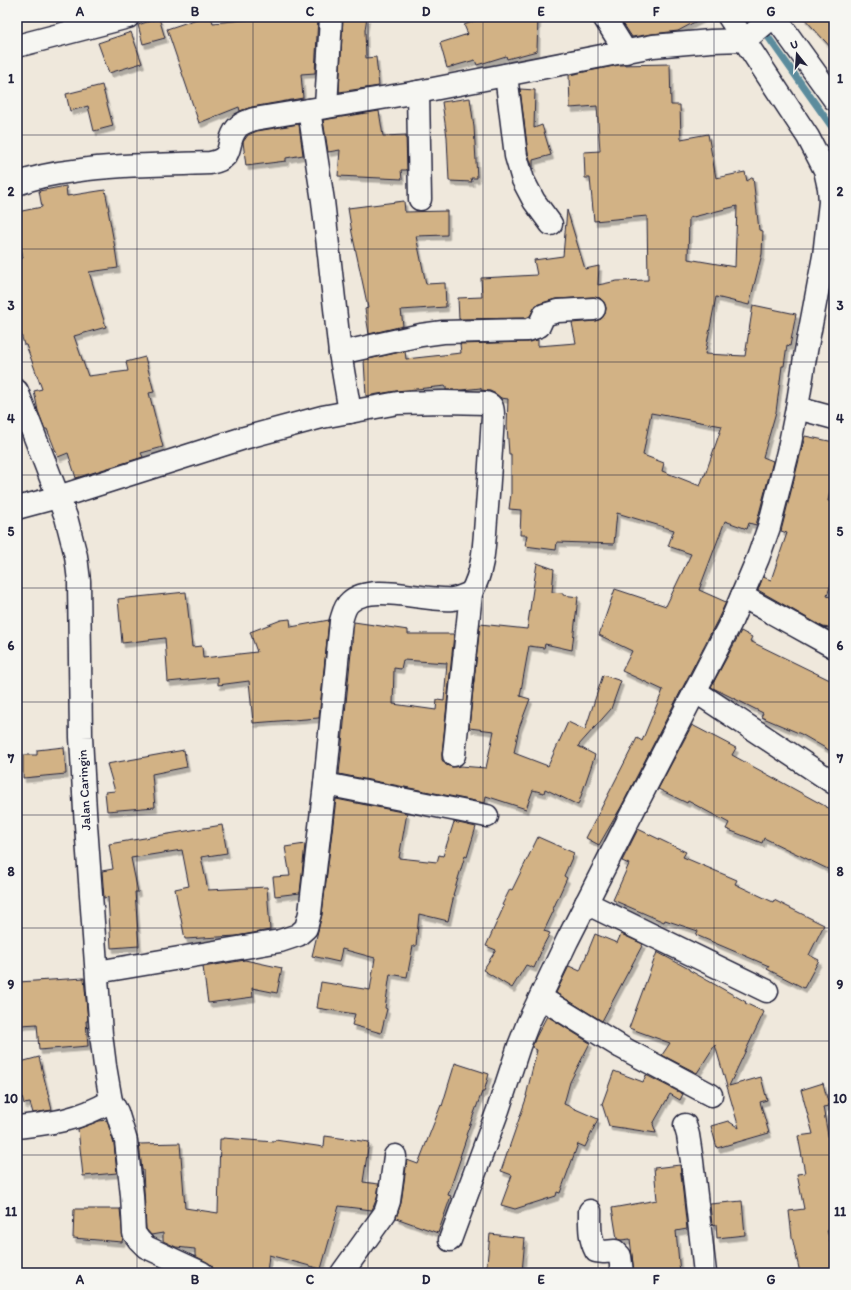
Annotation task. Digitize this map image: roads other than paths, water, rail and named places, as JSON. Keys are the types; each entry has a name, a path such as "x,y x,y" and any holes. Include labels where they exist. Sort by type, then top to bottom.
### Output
{"street":[{"path":"17,46 59,26 128,17"},
{"path":"331,17 318,109 323,201 340,353 350,412"},
{"path":"604,17 626,52"},
{"path":"450,1240 498,1110 519,1046 540,998 586,903 730,624 742,596 769,527 789,448 824,256 831,191 825,170 808,137 746,39 729,17"},
{"path":"17,184 55,173 90,168 129,165 210,164 218,162 227,154 236,128 245,122 254,119 418,92 653,46 746,39 773,17 834,99"},
{"path":"506,74 516,156 523,180 534,201 551,224"},
{"path":"418,92 420,199"},
{"path":"340,353 421,334 528,330 539,326 544,314 558,311 594,309"},
{"name":"Jalan Caringin","path":"17,391 58,497 72,538 79,581 81,737 85,819 98,1001 105,1066 111,1101 117,1112 126,1141 132,1195 134,1233 146,1247 202,1273"},
{"path":"17,508 58,497 244,438 322,417 398,403 486,402 490,404 493,408 493,416 489,493 483,562 477,583 471,593 454,755"},
{"path":"797,408 834,418"},
{"path":"97,972 280,941 298,935 306,928 310,913 325,784 341,621 345,608 349,602 358,596 373,593 453,599 471,593"},
{"path":"742,596 832,642"},
{"path":"695,691 834,783"},
{"path":"325,784 487,816"},
{"path":"586,903 767,991"},
{"path":"540,998 621,1047 712,1095"},
{"path":"17,1128 75,1118 111,1101"},
{"path":"685,1125 692,1161 705,1273"},
{"path":"342,1273 385,1213 395,1156"},
{"path":"590,1211 590,1230 593,1245 596,1251 615,1251 620,1256 622,1273"}],"waterway":[{"path":"754,17 834,130"}]}
